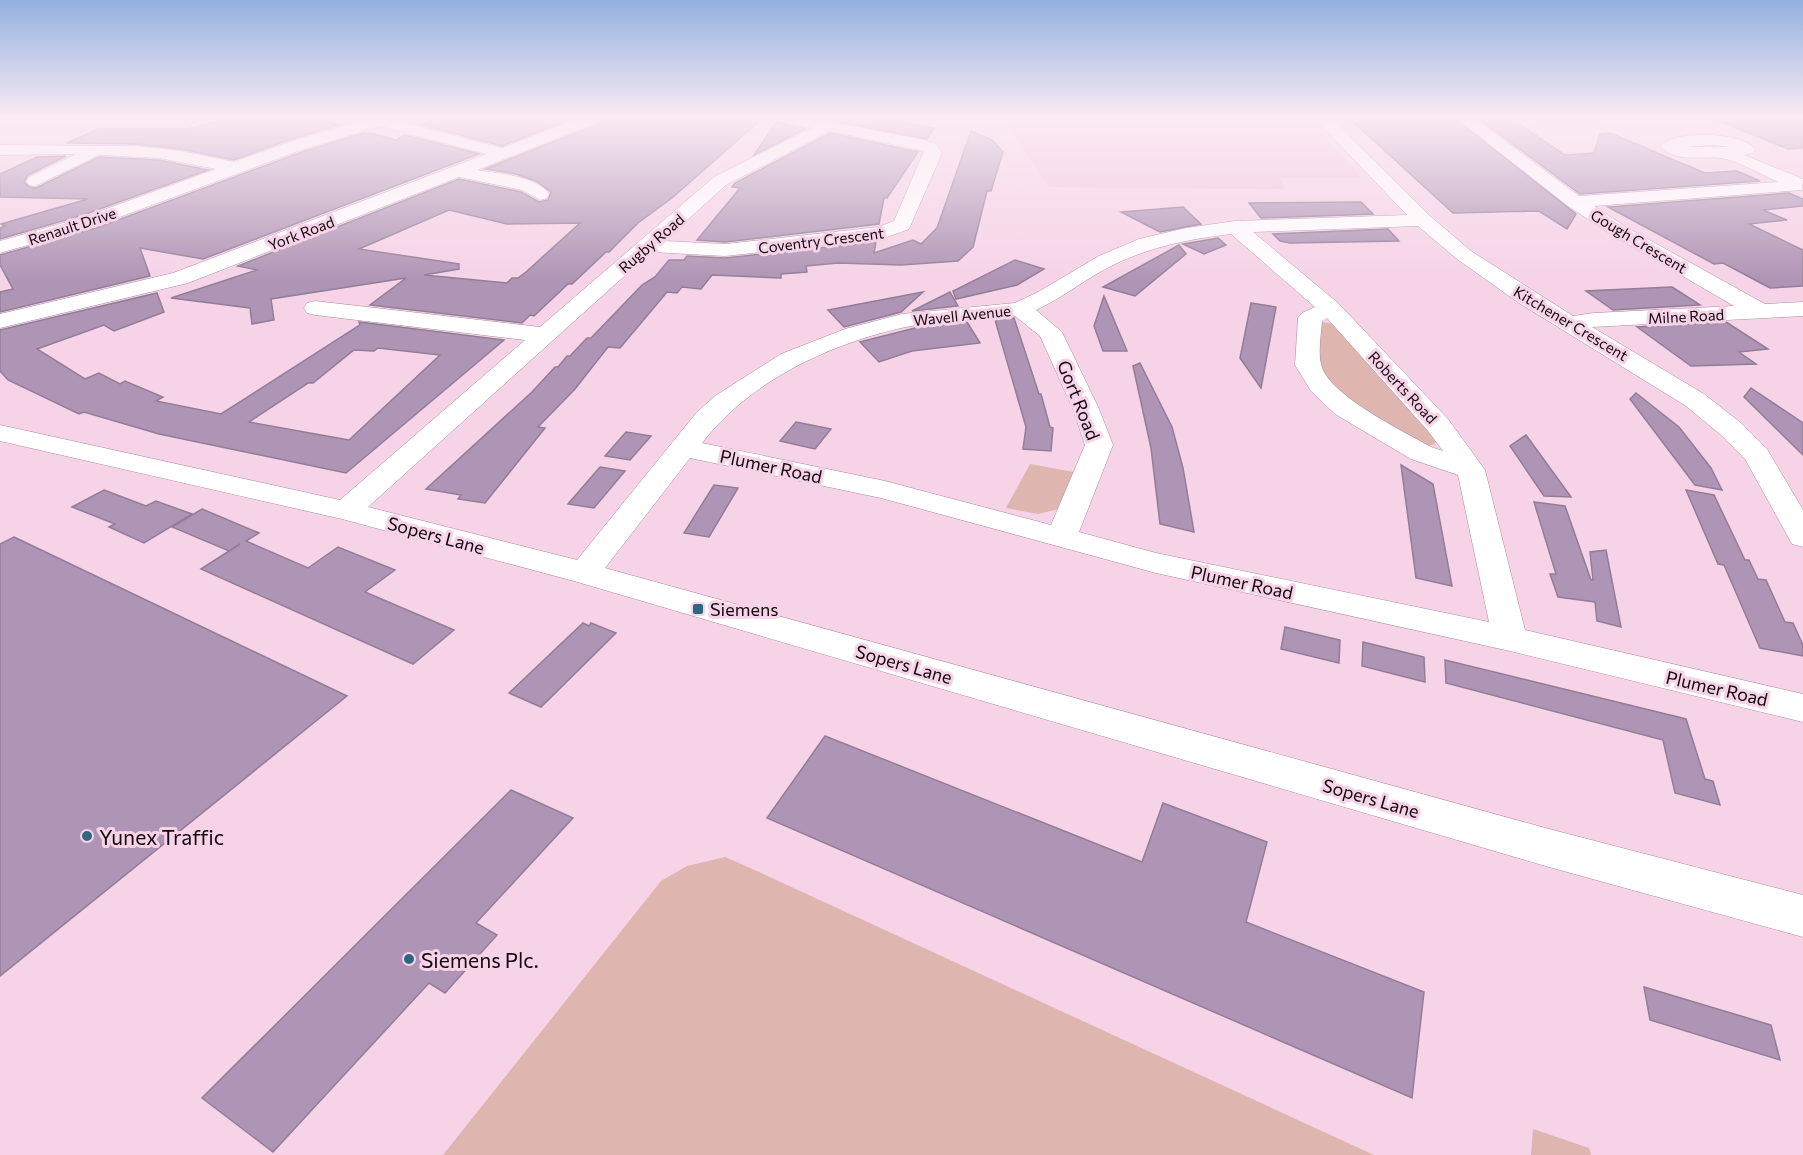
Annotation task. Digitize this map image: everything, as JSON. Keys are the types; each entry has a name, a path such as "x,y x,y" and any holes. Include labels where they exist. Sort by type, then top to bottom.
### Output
{"street":[{"path":"34,181 53,172"},
{"name":"Renault Drive","path":"0,247 91,221 224,172"},
{"name":"York Road","path":"0,321 192,274 286,240 454,172"},
{"path":"460,172 528,186 540,194"},
{"name":"Rugby Road","path":"346,512 720,180 736,172"},
{"name":"Coventry Crescent","path":"648,246 725,250 882,233 902,225 925,172"},
{"name":"Kitchener Crescent","path":"1376,172 1423,220 1484,270 1695,399 1731,429 1757,455 1803,537"},
{"name":"Gough Crescent","path":"1535,172 1575,202 1649,250 1762,312"},
{"path":"1771,172 1803,185"},
{"path":"12,179 54,182"},
{"path":"1575,202 1803,185"},
{"name":"Wavell Avenue","path":"584,573 707,418 724,402 790,359 854,334 902,321 1020,309 1046,297 1106,260 1146,243 1186,234 1235,227 1423,220"},
{"name":"Roberts Road","path":"1235,227 1330,308 1438,425 1471,470 1510,639"},
{"path":"315,308 543,335"},
{"name":"Roberts Road","path":"1330,308 1311,318 1308,365 1320,386 1344,408 1421,453 1471,470"},
{"name":"Gort Road","path":"1020,309 1050,332 1086,409 1099,445 1061,538"},
{"name":"Milne Road","path":"1569,324 1594,320 1803,309"},
{"name":"Sopers Lane","path":"1,435 346,512 584,573 1549,848 1803,916"},
{"name":"Plumer Road","path":"684,448 885,490 1156,563 1510,639 1803,708"}],"shaded area":[{"path":"1039,172 1357,172 1362,178 1279,178 1285,189 1049,187"},
{"path":"1320,322 1335,324 1437,441 1435,443 1429,446 1420,445 1348,404 1316,365"},
{"path":"1030,464 1079,473 1059,509 1038,514 1006,508"},
{"path":"725,857 1374,1155 443,1155 661,881 687,866"},
{"path":"1533,1129 1589,1148 1591,1155 1531,1155"}],"building":[{"path":"5,172 34,172 28,175 24,182 29,187 36,188 69,172 203,172 83,215 0,239 0,228 5,226 1,224 88,199 0,197 0,174"},
{"path":"248,172 432,172 203,259 140,248 150,276 0,312 0,292 13,289 0,265 0,255 99,227"},
{"path":"503,172 702,172 638,223 609,252 606,252 572,284 568,284 534,316 530,315 522,323 370,305 406,278 271,299 274,320 252,324 250,308 171,298 257,270 238,266 459,179 521,192 539,202 548,200 551,192 536,181","holes":["449,210 507,224 580,223 526,272 518,278 512,278 507,283 424,275 459,269 459,264 359,249"]},
{"path":"756,172 905,172 887,198 884,198 879,224 725,242 697,240 740,188 732,187"},
{"path":"957,172 997,172 991,191 987,191 973,247 958,261 901,265 838,263 806,266 807,272 781,274 781,278 712,275 701,289 682,287 677,293 667,292 620,348 608,347 575,389 538,427 545,428 485,503 458,499 461,495 426,489 532,392 567,356 570,356 587,338 591,338 642,285 655,277 669,260 684,260 687,256 725,258 876,242 874,253 913,240 921,244 937,228"},
{"path":"1408,172 1522,172 1576,214 1567,229 1539,211 1453,213"},
{"path":"1550,172 1739,172 1760,181 1580,194"},
{"path":"1789,193 1803,199 1803,206 1763,210 1787,220 1749,224 1803,250 1803,286 1770,288 1723,263 1714,264 1608,207"},
{"path":"1361,202 1373,214 1261,218 1249,203"},
{"path":"1183,207 1201,224 1160,232 1121,212"},
{"path":"1388,229 1399,241 1290,243 1280,241 1273,234"},
{"path":"1218,238 1226,245 1204,254 1183,244"},
{"path":"1179,245 1186,254 1135,296 1103,287"},
{"path":"1015,260 1044,269 1017,285 956,299 953,291"},
{"path":"1672,287 1700,305 1613,310 1586,291"},
{"path":"923,292 901,312 844,327 828,310"},
{"path":"950,292 958,306 912,311"},
{"path":"157,293 164,312 114,331 104,325 37,349 85,379 99,373 120,384 125,381 163,397 156,401 221,414 360,325 359,322 504,340 346,473 159,434 84,412 79,414 8,380 0,371 0,330","holes":["378,348 440,355 349,440 249,422 308,383 313,383 354,350 374,351"]},
{"path":"1104,296 1127,351 1103,351 1094,326"},
{"path":"1251,303 1276,307 1261,388 1240,358"},
{"path":"1014,318 1039,394 1041,394 1050,427 1053,428 1051,451 1023,449 1026,427 995,320"},
{"path":"967,322 980,343 912,351 879,362 860,342 915,328"},
{"path":"1726,322 1768,349 1739,352 1756,364 1691,366 1637,327"},
{"path":"1140,363 1172,427 1183,468 1194,532 1160,524 1151,448 1133,366"},
{"path":"1751,388 1803,423 1803,455 1744,397"},
{"path":"1636,393 1679,427 1711,468 1722,490 1695,485 1630,399"},
{"path":"796,422 831,429 815,449 780,441"},
{"path":"626,432 651,436 630,460 605,456"},
{"path":"1526,435 1571,497 1544,496 1510,446"},
{"path":"1401,465 1433,484 1452,586 1416,578"},
{"path":"600,467 625,471 594,508 568,504"},
{"path":"714,485 738,488 709,537 684,533"},
{"path":"104,490 146,506 156,501 192,514 144,543 109,527 115,524 72,507"},
{"path":"1686,490 1714,495 1745,560 1749,560 1758,579 1766,580 1785,622 1793,623 1803,645 1803,656 1760,648 1724,565 1718,564"},
{"path":"1534,502 1565,506 1591,580 1593,580 1590,552 1606,550 1621,627 1597,621 1595,602 1558,597 1550,574 1556,574"},
{"path":"202,509 259,533 246,541 308,568 338,547 395,570 365,592 454,630 413,664 201,569 240,544 229,551 172,527"},
{"name":"Yunex Traffic","path":"14,537 347,696 0,976 0,544"},
{"path":"583,623 589,626 591,623 616,633 541,707 509,693"},
{"path":"1285,627 1340,640 1339,663 1281,649"},
{"path":"1363,642 1424,657 1425,682 1362,666"},
{"path":"1445,660 1686,719 1705,779 1713,781 1720,805 1675,793 1663,740 1446,683"},
{"path":"825,736 1142,862 1163,803 1267,842 1246,922 1424,992 1412,1098 767,818"},
{"name":"Siemens Plc.","path":"511,790 573,818 476,923 497,935 445,993 429,983 273,1152 202,1098"},
{"path":"1644,987 1771,1025 1780,1060 1650,1020"}],"place":[{"name":"Siemens","path":"698,609"},
{"name":"Yunex Traffic","path":"87,836"},
{"name":"Siemens Plc.","path":"409,959"}]}
